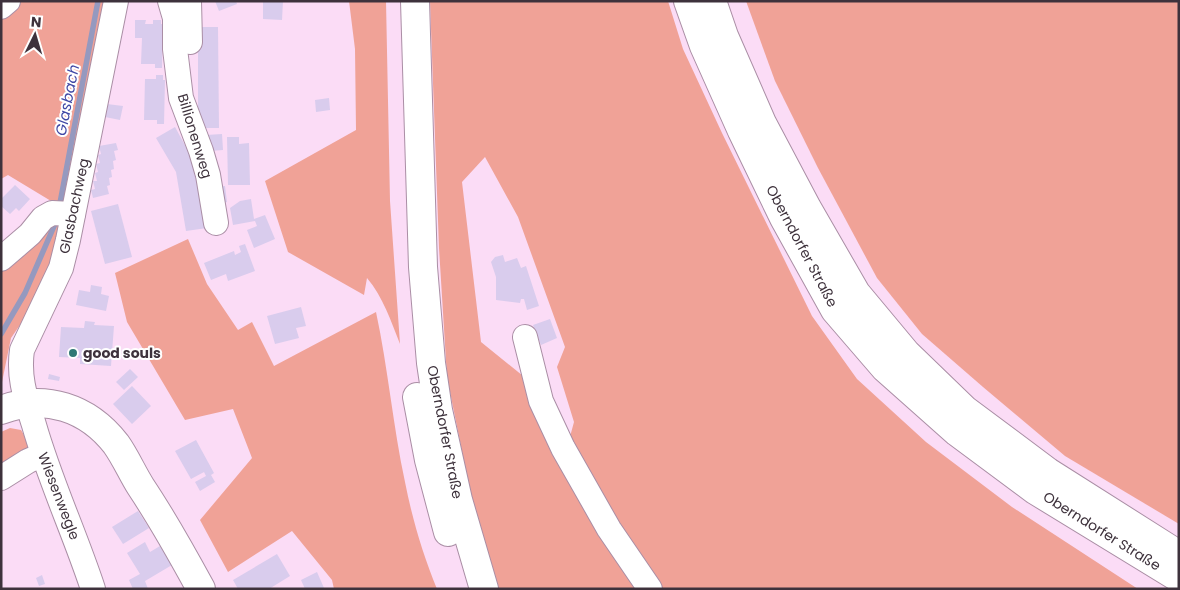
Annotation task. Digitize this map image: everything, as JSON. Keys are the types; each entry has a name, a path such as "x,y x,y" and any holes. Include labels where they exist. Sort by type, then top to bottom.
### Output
{"main road":[{"name":"Oberndorfer Straße","path":"397,1 411,354 429,460 439,503 465,589"},
{"name":"Oberndorfer Straße","path":"415,1 423,267 431,363 438,410 458,500 484,589"},
{"name":"Oberndorfer Straße","path":"688,1 704,46 742,131 784,218 835,310 885,368 957,432 1035,490 1179,578"},
{"name":"Oberndorfer Straße","path":"712,1 724,36 762,123 807,208 856,293 906,353 965,410 1048,472 1179,555"},
{"path":"14,407 55,404 85,415 104,431 116,445 168,528 201,589"}],"street":[{"path":"1,7 8,1"},
{"name":"Glasbachweg","path":"14,407 21,378 22,350 61,268 116,1"},
{"name":"Billionenweg","path":"170,1 175,18 175,49 182,98 188,118 196,134 208,175 216,223"},
{"name":"Billionenweg","path":"179,78 186,75 189,70 190,1"},
{"path":"1,259 30,234 43,218 52,213 73,214"},
{"path":"526,337 541,401 563,448 609,529 650,589"},
{"name":"Wiesenwegle","path":"14,407 42,455 77,542 92,589"},
{"path":"1,478 28,461 42,455"}],"shaded area":[{"path":"1,1 109,1 70,203 51,201 8,175 1,179"},
{"path":"349,1 386,1 390,201 400,344 382,301 367,278 364,295 288,252 265,181 356,130 355,49"},
{"path":"430,1 668,1 683,49 812,316 857,379 926,442 1012,507 1138,589 656,589 568,444 574,422 557,367 565,347 518,217 485,157 462,182 481,342 528,380 643,589 498,589 471,496 447,377 439,248"},
{"path":"746,1 1179,1 1179,524 1065,456 922,334 877,278 818,168 775,81"},
{"path":"61,223 56,250 31,309 11,338 1,387 1,268 45,224"},
{"path":"188,239 207,284 238,330 252,322 274,366 376,312 408,496 423,550 437,589 334,589 332,580 292,531 228,572 200,520 252,458 233,409 185,420 127,322 115,273"},
{"path":"10,428 21,430 27,440 27,448 1,470 1,432"}],"building":[{"path":"215,1 236,1 237,4 219,11"},
{"path":"263,1 283,1 282,20 263,19"},
{"path":"135,20 146,20 145,24 153,24 153,20 161,20 161,24 163,24 162,68 155,68 155,64 141,64 142,38 135,38"},
{"path":"198,27 218,27 219,128 198,128"},
{"path":"156,75 163,75 163,80 165,80 164,124 157,124 157,120 144,120 145,79 156,79"},
{"path":"329,98 330,110 316,112 315,100"},
{"path":"107,104 123,106 120,120 105,117"},
{"path":"175,127 198,169 207,228 186,231 176,172 156,138"},
{"path":"222,134 223,150 210,151 206,135"},
{"path":"227,137 239,137 239,144 249,143 250,185 228,185"},
{"path":"116,143 118,150 114,151 116,160 113,161 114,169 111,170 112,177 109,178 110,185 107,186 109,194 93,198 91,190 95,189 93,181 97,181 95,173 98,172 96,164 100,163 98,155 101,154 99,146"},
{"path":"15,185 30,199 19,211 16,208 10,214 1,206 1,199"},
{"path":"225,186 227,202 219,204 216,187"},
{"path":"251,199 254,219 265,215 275,239 254,248 247,230 257,226 255,221 233,225 230,208 240,201"},
{"path":"118,204 132,257 105,264 91,211"},
{"path":"245,244 255,271 228,281 226,274 211,280 204,263 234,251 235,255 241,252 239,246"},
{"path":"503,255 505,262 517,258 521,268 526,266 539,306 527,310 524,299 521,299 520,303 496,300 496,277 491,262 495,257"},
{"path":"91,285 102,287 101,294 109,296 106,311 76,305 79,290 90,292"},
{"path":"301,307 306,326 296,328 299,338 275,344 267,316"},
{"path":"550,319 557,338 541,345 533,325"},
{"path":"85,321 95,322 94,325 114,326 111,366 80,364 80,358 59,357 61,327 84,328"},
{"path":"130,369 138,377 124,390 116,382"},
{"path":"49,374 60,377 59,381 48,379"},
{"path":"132,386 151,406 132,424 113,404"},
{"path":"196,440 214,473 211,475 215,482 200,491 195,482 206,476 204,472 191,479 175,451"},
{"path":"138,511 149,528 123,544 112,527"},
{"path":"145,542 150,552 160,546 172,565 145,581 148,589 133,589 129,580 140,574 127,553"},
{"path":"277,554 290,576 269,589 238,589 233,580"},
{"path":"317,572 324,588 305,589 301,580"},
{"path":"42,575 45,584 39,586 36,578"}],"waterway":[{"name":"Glasbach","path":"60,203 98,1"},
{"name":"Glasbach","path":"1,334 25,293 55,224"}],"place":[{"name":"good souls","path":"73,353"}]}
